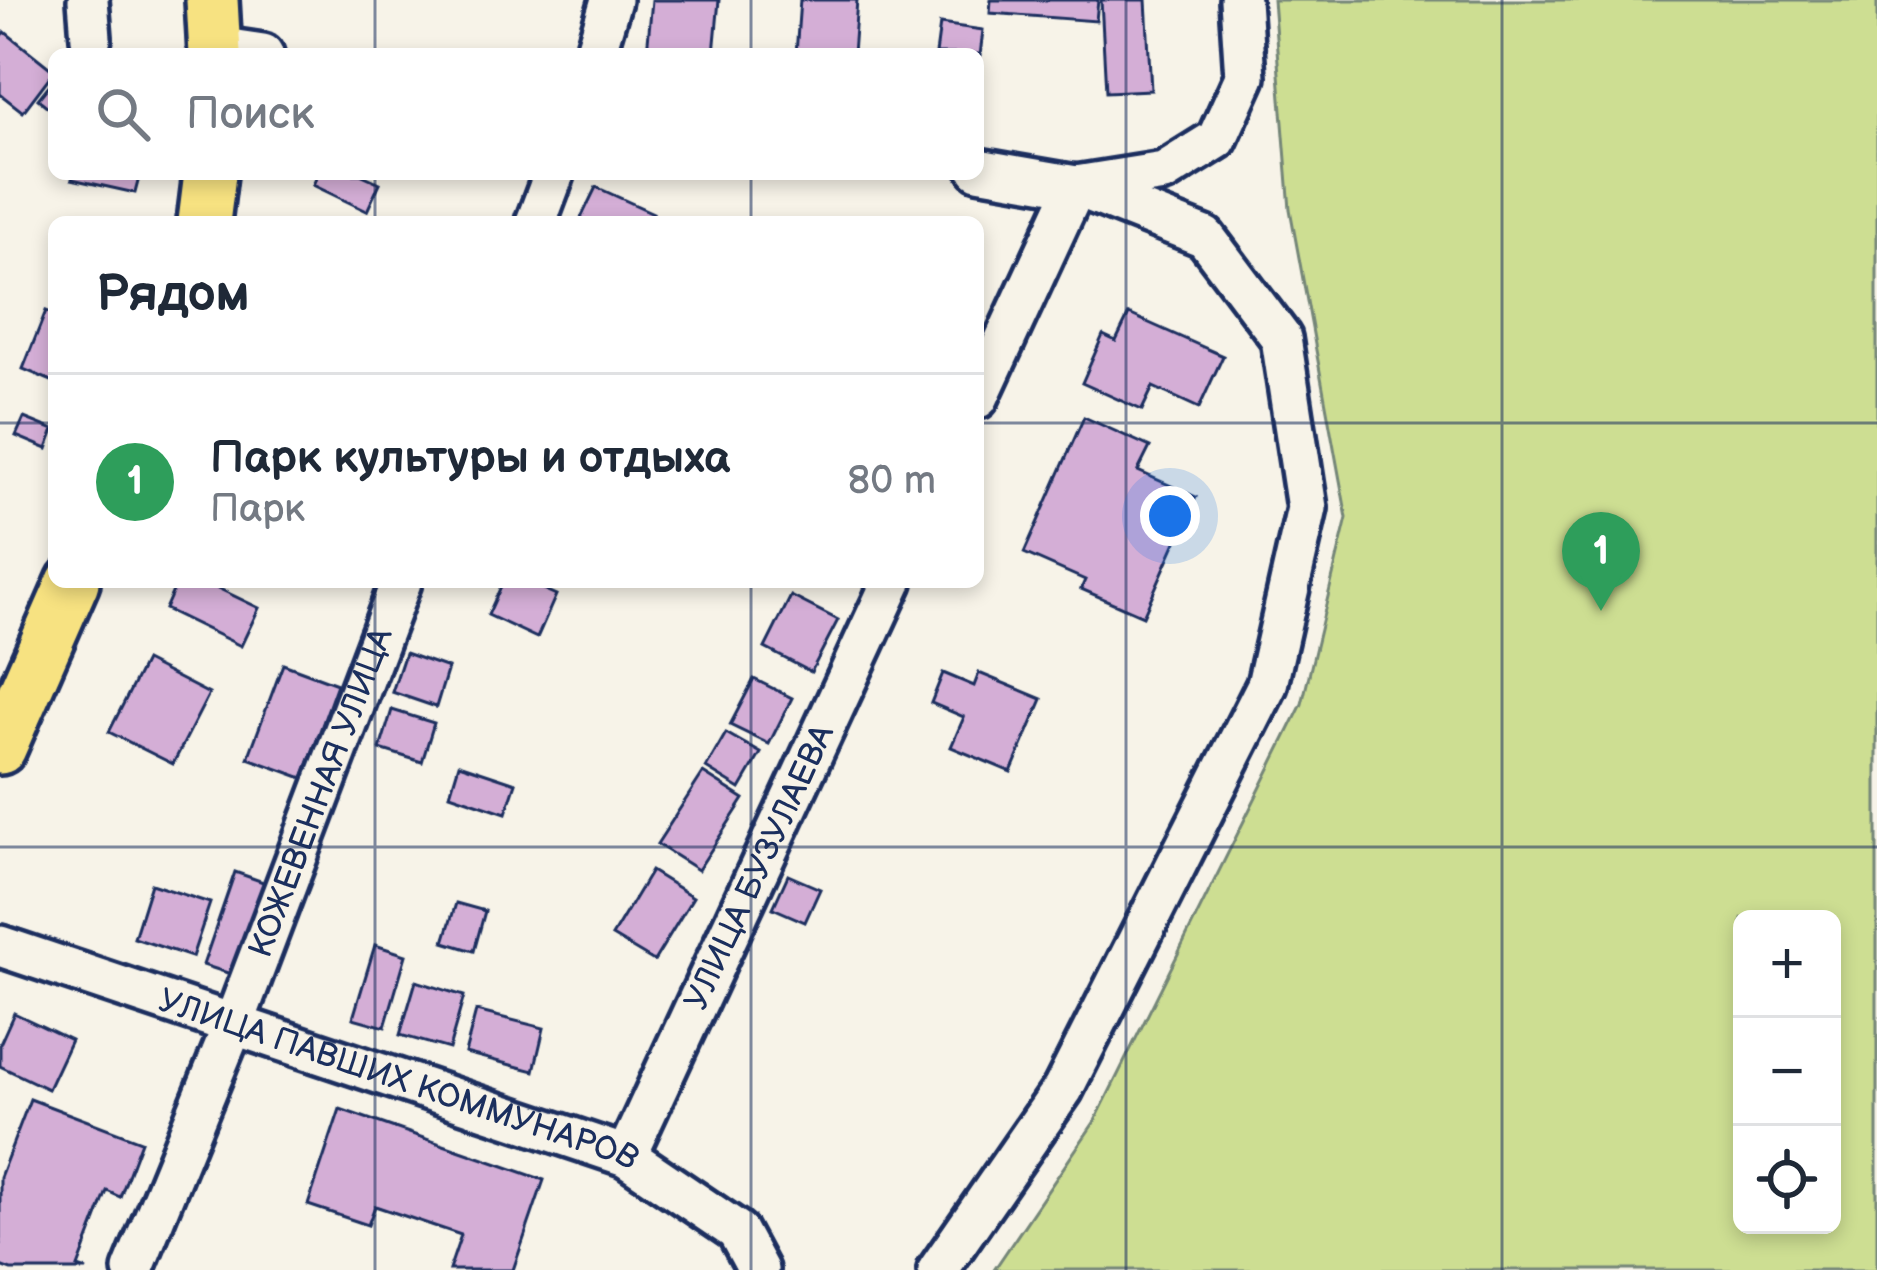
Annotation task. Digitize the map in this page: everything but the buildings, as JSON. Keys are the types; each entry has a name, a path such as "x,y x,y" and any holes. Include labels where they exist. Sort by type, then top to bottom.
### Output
{"main road":[{"path":"205,216 209,180"},
{"path":"0,748 70,588"}],"street":[{"path":"597,48 610,0"},
{"path":"1076,186 1164,172 1217,139 1245,77 1240,0"},
{"path":"938,1270 1063,1089 1267,685 1307,508 1282,338 1205,237 1076,186 984,171"},
{"path":"538,216 552,180"},
{"path":"984,385 1076,186"},
{"name":"КОЖЕВЕННАЯ УЛИЦА","path":"133,1270 235,1023 398,588"},
{"name":"УЛИЦА БУЗУЛАЕВА","path":"626,1156 889,588"},
{"name":"УЛИЦА ПАВШИХ КОММУНАРОВ","path":"0,946 626,1156 737,1231 758,1270"}],"green space":[{"path":"1273,0 1877,0 1877,1270 994,1270 1095,1121 1302,704 1347,518 1290,209"}],"place":[{"name":"Парк культуры и отдыха","path":"1601,611"}]}
